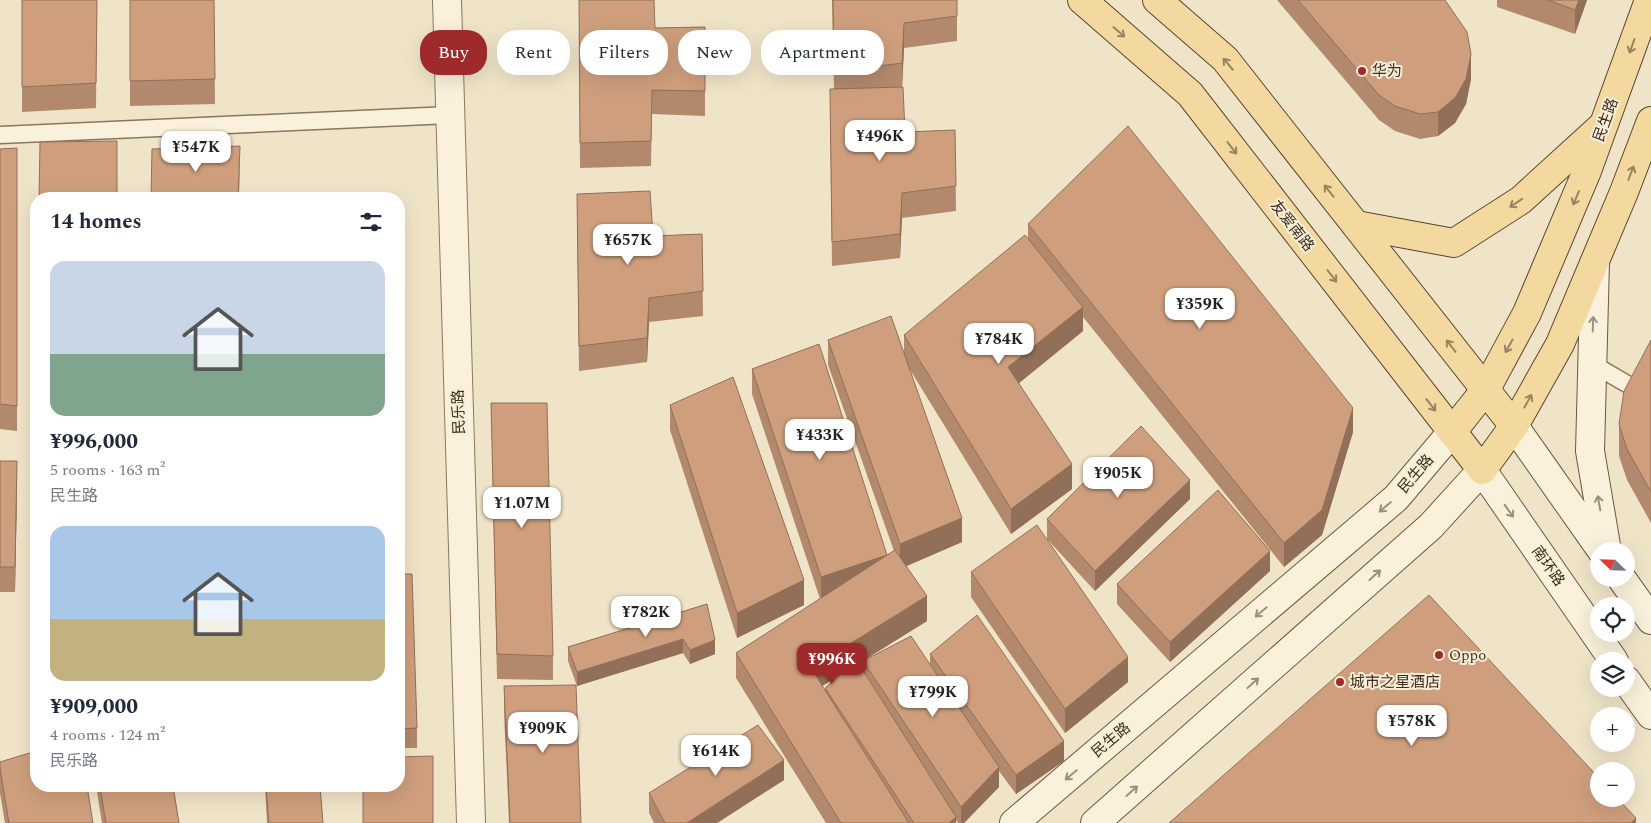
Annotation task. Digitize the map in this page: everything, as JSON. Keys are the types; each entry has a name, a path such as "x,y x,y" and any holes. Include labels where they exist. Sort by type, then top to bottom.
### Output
{"main road":[{"name":"民乐路","path":"447,0 471,823"},
{"name":"友爱南路","path":"1082,0 1190,94 1482,470"},
{"path":"1157,0 1225,59 1486,389 1596,542"},
{"name":"民生路","path":"1014,823 1396,498 1486,389 1527,313 1587,171 1649,0"},
{"path":"1095,823 1430,526 1482,470 1514,426 1560,344 1651,121"},
{"path":"1356,225 1454,243 1521,200 1604,124"},
{"path":"1595,260 1590,450 1606,542"},
{"name":"南环路","path":"1482,470 1608,652"},
{"path":"1628,588 1651,620"},
{"path":"1635,693 1651,715"}],"lane":[{"path":"0,135 450,115"},
{"path":"1591,363 1639,390"}],"building":[{"path":"22,0 97,0 96,83 22,87"},
{"path":"130,0 214,0 215,79 130,81"},
{"path":"579,0 654,0 655,28 705,27 705,30 678,30 678,75 705,75 705,91 652,90 651,141 580,143"},
{"path":"833,0 957,0 957,16 904,23 902,63 884,65 884,30 833,30"},
{"path":"1298,0 1445,0 1467,32 1471,54 1466,79 1455,98 1438,112 1420,114 1395,106 1379,95"},
{"path":"1548,0 1579,0 1575,10"},
{"path":"903,87 905,132 955,130 956,186 902,193 900,234 832,242 830,89"},
{"path":"1128,126 1353,408 1322,510 1284,543 1028,224"},
{"path":"117,141 117,192 39,192 40,142"},
{"path":"240,146 238,192 151,192 152,149"},
{"path":"17,148 17,406 0,404 0,149"},
{"path":"650,191 653,236 702,234 703,291 649,298 647,338 579,346 577,194"},
{"path":"1025,235 1083,307 1008,367 1072,464 1011,509 904,335"},
{"path":"891,316 962,518 900,544 828,340"},
{"path":"1651,340 1651,492 1627,449 1619,424 1624,391"},
{"path":"819,344 887,555 821,577 752,369"},
{"path":"733,377 804,580 737,613 670,405"},
{"path":"491,403 547,403 553,656 497,654"},
{"path":"1141,426 1190,480 1095,571 1047,519"},
{"path":"0,461 17,461 15,567 0,567"},
{"path":"1218,490 1270,551 1170,642 1117,584"},
{"path":"1037,525 1128,657 1065,709 971,572"},
{"path":"895,550 927,596 811,668 909,823 841,823 736,653"},
{"path":"405,574 412,574 417,728 405,729"},
{"path":"1429,595 1590,768 1590,807 1626,807 1636,818 1631,823 1169,823"},
{"path":"707,604 715,640 690,650 683,639 577,672 568,647"},
{"path":"977,615 1064,741 1016,775 930,654"},
{"path":"911,636 999,767 961,807 863,661"},
{"path":"857,661 956,817 949,823 914,823 825,688"},
{"path":"576,685 581,823 510,823 504,686"},
{"path":"758,725 784,760 687,823 665,823 649,793"},
{"path":"30,753 30,792 88,792 93,823 9,823 0,762"},
{"path":"433,756 433,823 363,823 363,792 405,792 405,757"},
{"path":"101,792 174,792 179,823 106,823"},
{"path":"266,792 320,792 323,823 269,823"}],"place":[{"name":"华为","path":"1362,71"},
{"name":"Oppo","path":"1439,655"},
{"name":"城市之星酒店","path":"1340,682"}]}
